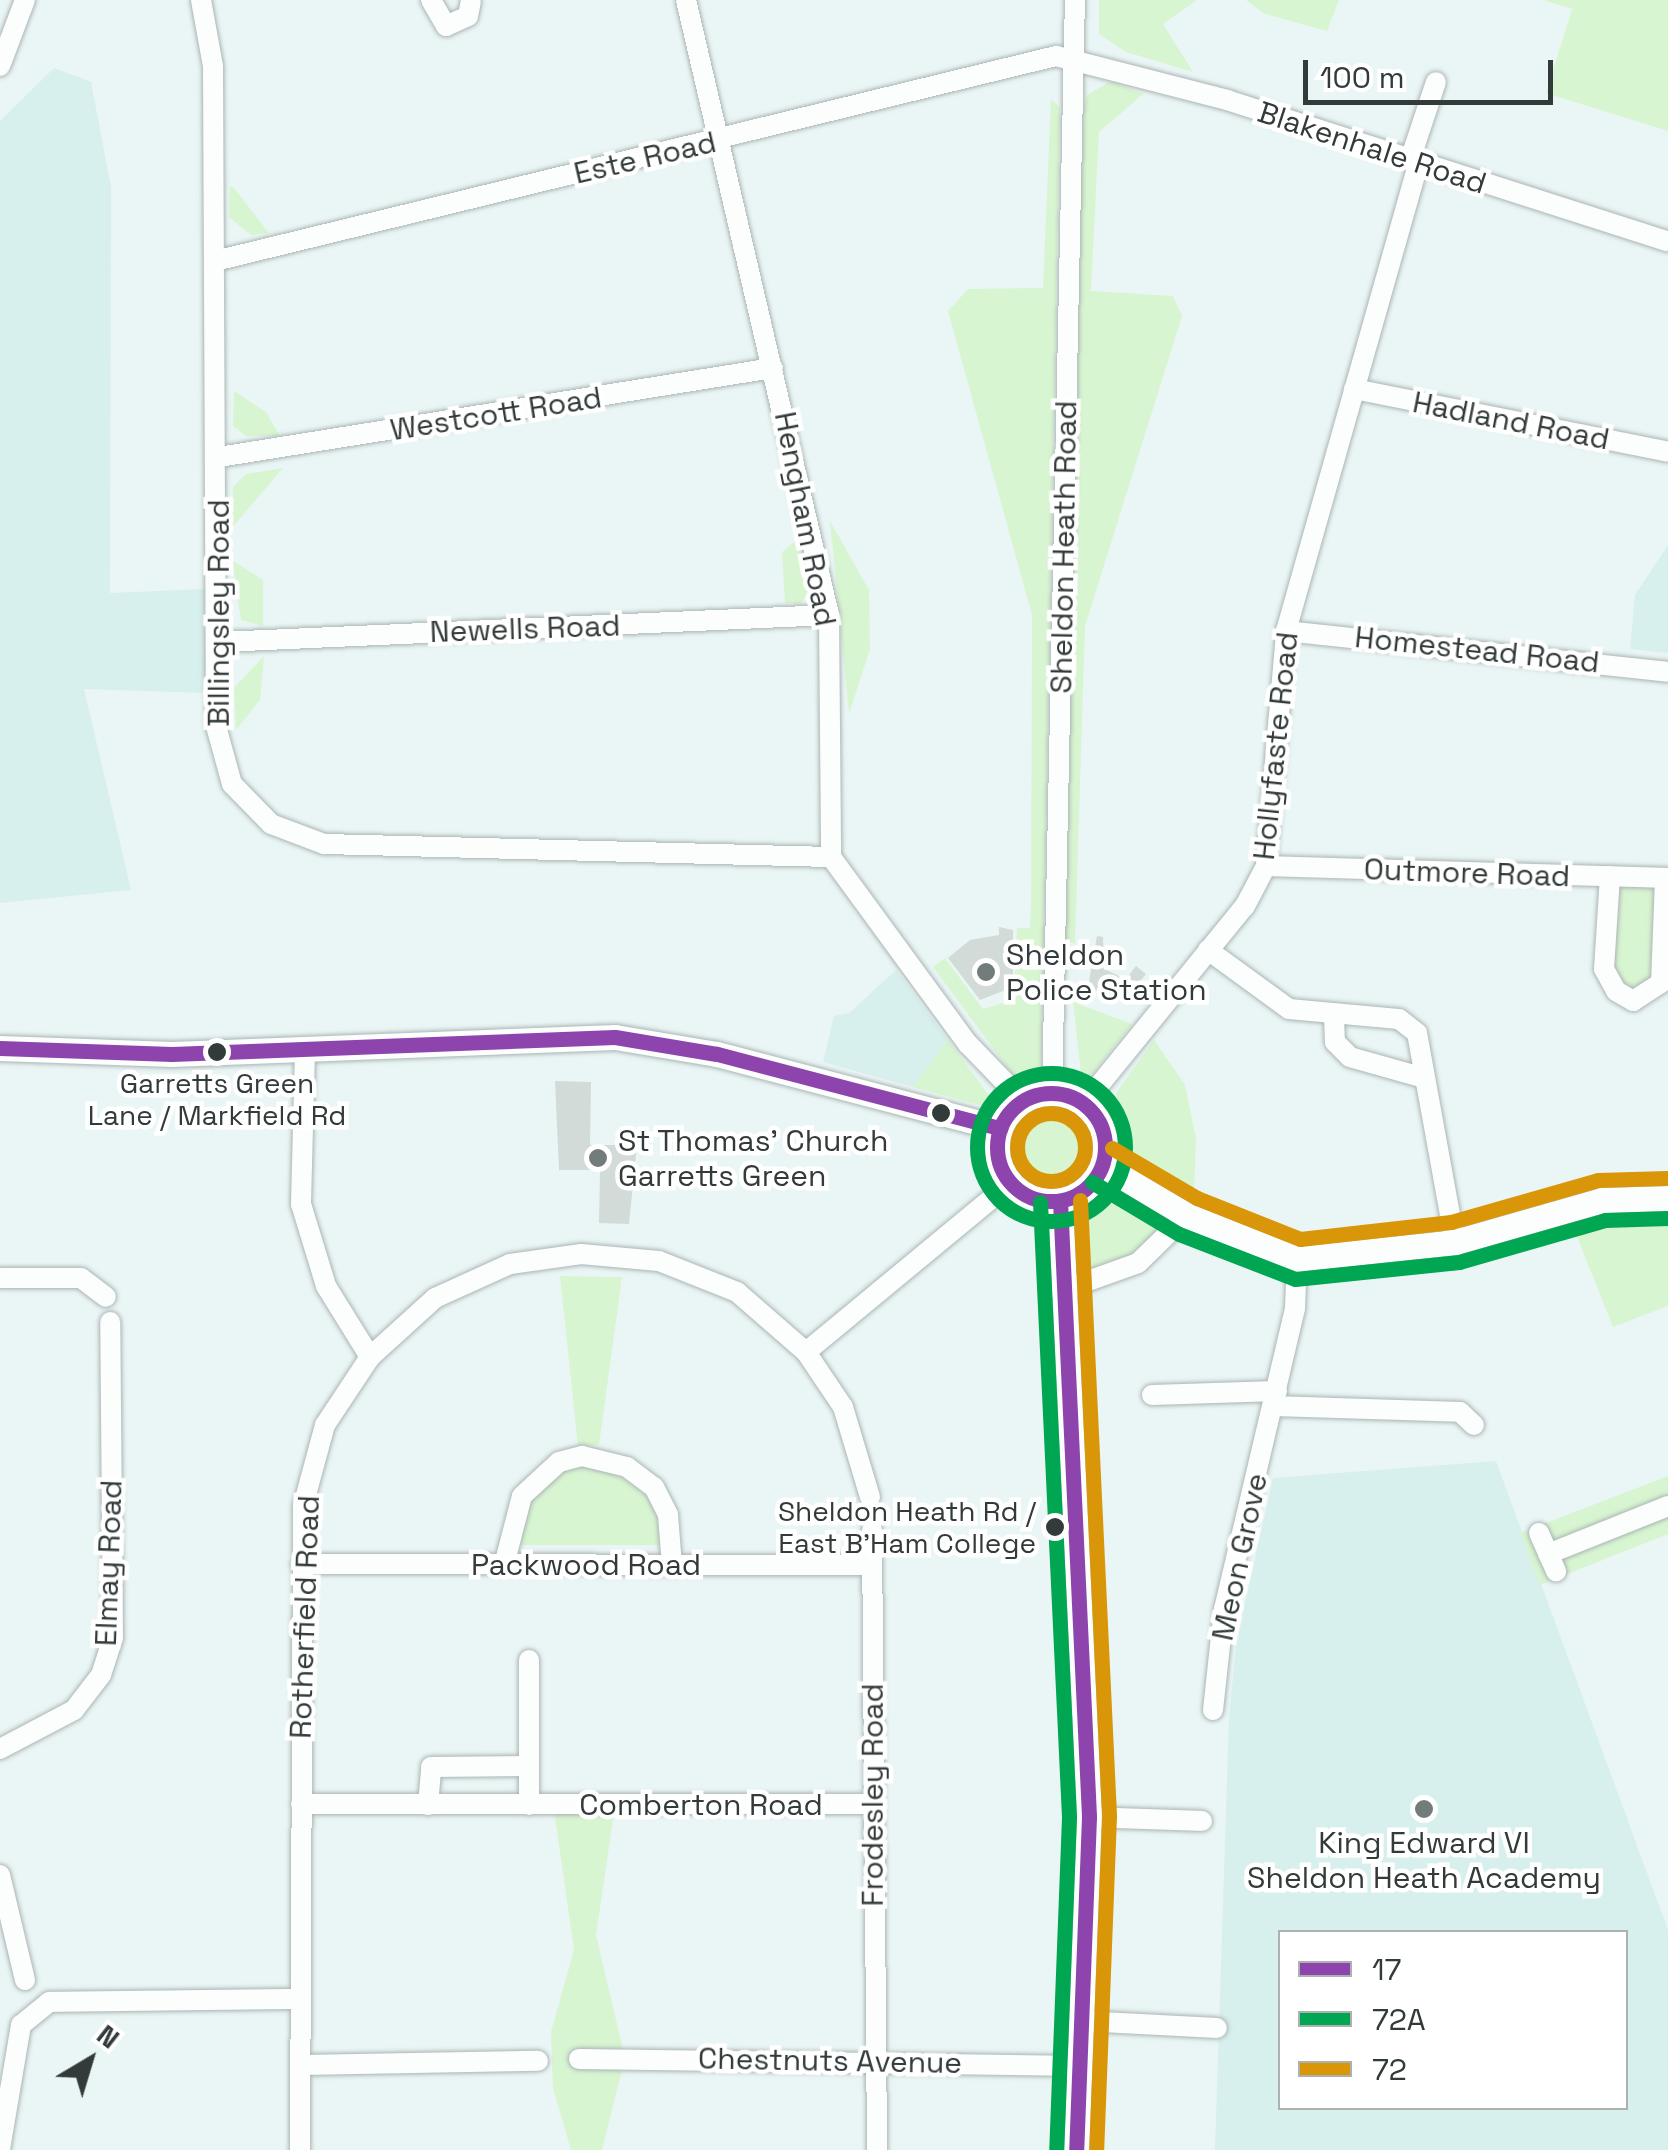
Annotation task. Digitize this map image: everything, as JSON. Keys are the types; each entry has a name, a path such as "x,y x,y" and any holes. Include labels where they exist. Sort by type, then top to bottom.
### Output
{"street":[{"path":"0,66 25,0"},
{"name":"Billingsley Road","path":"201,0 213,66 220,756 253,810 293,836 324,844 831,857"},
{"path":"431,0 446,26 468,16 472,0"},
{"name":"Hengham Road","path":"686,0 829,616 831,857"},
{"name":"Sheldon Heath Road","path":"1052,1094 1075,0"},
{"name":"Este Road","path":"214,261 1075,56"},
{"name":"Blakenhale Road","path":"1075,56 1668,242"},
{"name":"Hollyfaste Road","path":"1084,1104 1208,950 1266,866 1286,631 1436,82"},
{"name":"Westcott Road","path":"219,457 773,368"},
{"name":"Hadland Road","path":"1354,390 1668,452"},
{"name":"Newells Road","path":"221,642 829,616"},
{"name":"Homestead Road","path":"1286,631 1668,672"},
{"path":"831,857 968,1044 1023,1101"},
{"name":"Outmore Road","path":"1266,866 1666,878"},
{"path":"1610,876 1604,969 1616,991 1633,1001 1661,983 1666,878"},
{"path":"1208,950 1289,1009 1334,1016 1399,1018 1417,1033 1455,1242"},
{"path":"1334,1016 1335,1042 1350,1057 1424,1078"},
{"path":"0,1048 305,1050 615,1037 717,1054 1000,1128"},
{"path":"305,1050 302,1204 326,1286 370,1357"},
{"path":"1052,1094 1084,1104 1103,1134 1102,1164 1088,1187 1060,1200 1028,1196 1010,1183 999,1163 1000,1128 1023,1101 1052,1094"},
{"path":"1102,1164 1188,1216 1297,1258 1455,1242 1602,1200 1668,1198"},
{"path":"806,1352 1010,1183"},
{"path":"1060,1200 1060,1291 1088,1818 1076,2150"},
{"path":"1060,1291 1138,1263 1174,1228"},
{"name":"Rotherfield Road","path":"300,2150 300,1564 315,1452 370,1357 402,1322 473,1278 538,1258 620,1254 692,1271 737,1292 806,1352 843,1407 870,1497"},
{"name":"Meon Grove","path":"1213,1710 1224,1608 1275,1399 1297,1258"},
{"path":"0,1278 81,1278 106,1297"},
{"name":"Elmay Road","path":"0,1748 74,1710 101,1675 113,1638 110,1322"},
{"path":"1152,1394 1467,1412"},
{"path":"504,1565 522,1496 559,1462 582,1456 627,1467 654,1487 668,1515 672,1566"},
{"path":"1538,1533 1552,1562 1668,1506"},
{"name":"Frodesley Road","path":"872,1530 873,2060 877,2150"},
{"name":"Packwood Road","path":"300,1564 870,1565"},
{"path":"529,1660 529,1805"},
{"path":"428,1804 431,1767 529,1766"},
{"name":"Comberton Road","path":"301,1804 874,1804"},
{"path":"1088,1818 1202,1821"},
{"path":"0,1875 25,1980"},
{"path":"0,2149 21,2026 49,2002 300,1999"},
{"path":"1083,2021 1217,2028"},
{"name":"Chestnuts Avenue","path":"580,2060 873,2060 1080,2066"},
{"path":"301,2065 538,2061"}],"shaded area":[{"path":"54,68 91,82 111,187 110,593 205,589 206,693 84,689 131,890 0,903 0,121"},
{"path":"1668,545 1668,653 1630,649 1635,595"},
{"path":"896,970 948,1040 913,1087 823,1062 834,1016 849,1013"},
{"name":"King Edward VI Sheldon Heath Academy","path":"1496,1461 1668,1930 1668,2150 1215,2150 1229,1718 1237,1638 1273,1478"}],"green space":[{"path":"1099,0 1197,0 1163,24 1193,72 1126,52 1099,34"},
{"path":"1246,0 1339,0 1327,31 1265,14"},
{"path":"1544,0 1668,0 1668,131 1546,93 1572,9"},
{"path":"1111,81 1143,94 1099,132 1091,291 1173,296 1182,316 1085,626 1075,944 1064,940 1075,316 1084,106 1087,95"},
{"path":"1051,99 1060,107 1041,1070 1019,1083 933,967 945,958 983,1009 1013,1000 1017,928 1030,928 1031,903 1032,615 948,311 968,289 1043,288"},
{"path":"230,186 269,233 251,235 229,217"},
{"path":"234,391 266,412 280,436 246,436 233,426"},
{"path":"283,468 231,529 233,487 246,474"},
{"path":"830,521 869,590 870,649 849,714"},
{"path":"804,534 808,592 801,604 785,603 782,552"},
{"path":"232,560 263,580 263,626 241,620"},
{"path":"264,656 260,700 236,730 234,688"},
{"path":"1610,876 1665,878 1661,983 1633,1001 1604,969"},
{"path":"1073,1002 1132,1024 1089,1078 1081,1073"},
{"path":"948,1040 991,1098 983,1106 913,1087"},
{"path":"1154,1040 1185,1085 1196,1138 1194,1196 1126,1156 1116,1093"},
{"path":"1050,1113 1075,1124 1086,1149 1075,1174 1050,1185 1025,1174 1014,1149 1025,1124"},
{"path":"1113,1198 1141,1203 1170,1224 1145,1248 1093,1272 1085,1233 1092,1213"},
{"path":"1668,1218 1668,1306 1613,1327 1576,1234"},
{"path":"560,1276 622,1277 599,1445 578,1446"},
{"path":"586,1463 604,1465 646,1495 657,1509 660,1545 521,1545 528,1502 566,1468"},
{"path":"1668,1476 1668,1534 1540,1585 1520,1533"},
{"path":"615,1806 596,1935 625,2058 602,2150 571,2150 553,2088 551,2032 574,1950 554,1810"}],"building":[{"name":"Sheldon Police Station","path":"999,927 1013,930 1013,987 980,1000 948,958 970,940 999,935"},
{"path":"1097,936 1103,937 1104,969 1126,979 1136,966 1146,974 1124,1001 1088,987"},
{"name":"St Thomas' Church Garretts Green","path":"555,1081 591,1082 590,1145 637,1145 629,1224 599,1223 600,1170 559,1170"}],"transit line":[{"name":"17","path":"0,1048 172,1054 615,1037 717,1054 1000,1128"},
{"name":"72A","path":"1051,1073 1079,1079 1103,1095 1119,1119 1125,1147 1119,1175 1103,1199 1079,1215 1051,1221 1023,1215 999,1199 983,1175 977,1147 983,1119 999,1095 1023,1079 1051,1073"},
{"name":"17","path":"1051,1093 1072,1097 1089,1109 1101,1126 1105,1147 1101,1168 1089,1185 1072,1197 1051,1201 1030,1197 1013,1185 1001,1168 997,1147 1001,1126 1013,1109 1030,1097 1051,1093"},
{"name":"72","path":"1051,1113 1075,1123 1085,1147 1075,1171 1051,1181 1027,1171 1017,1147 1027,1123 1051,1113"},
{"name":"72","path":"1112,1148 1197,1198 1300,1239 1451,1222 1598,1180 1667,1178"},
{"name":"72A","path":"1092,1182 1179,1234 1295,1279 1459,1262 1605,1220 1668,1218"},
{"name":"72","path":"1080,1200 1109,1816 1096,2150"},
{"name":"17","path":"1060,1201 1089,1817 1076,2150"},
{"name":"72A","path":"1040,1202 1069,1817 1056,2149"}],"place":[{"name":"Sheldon Police Station","path":"986,972"},
{"name":"Garretts Green Lane / Markfield Rd","path":"217,1052"},
{"name":"St Thomas' Church Garretts Green","path":"598,1158"},
{"name":"Sheldon Heath Rd / East B'Ham College","path":"1055,1527"},
{"name":"King Edward VI Sheldon Heath Academy","path":"1424,1809"}]}
